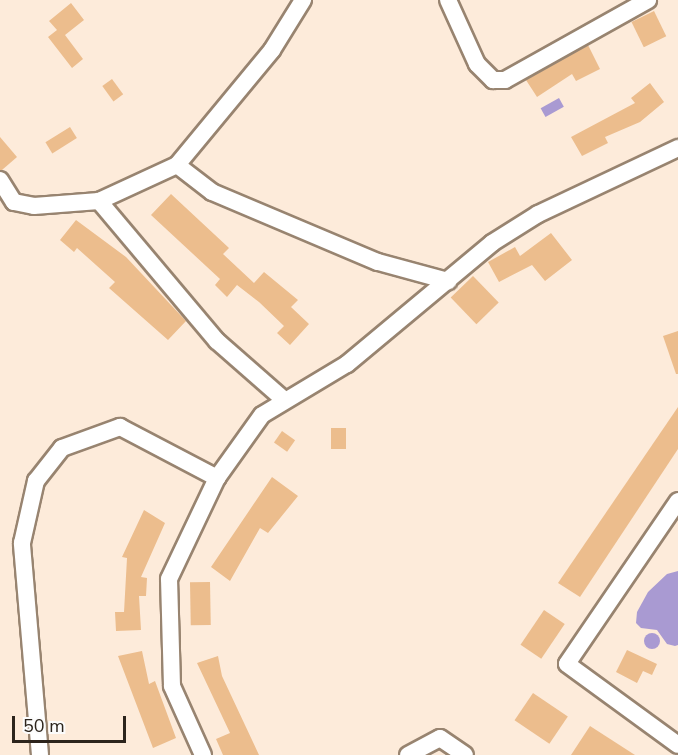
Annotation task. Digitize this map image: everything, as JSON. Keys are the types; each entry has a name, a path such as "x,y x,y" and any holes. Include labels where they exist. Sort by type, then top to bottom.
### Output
{"street":[{"path":"0,180 14,202 34,206 99,201 177,165 272,50 303,0"},
{"path":"448,0 477,64 492,80 505,81 648,0"},
{"path":"202,755 172,686 169,579 217,478 262,415 283,399 347,364 492,243 538,214 678,148"},
{"path":"177,165 212,192 378,262 448,282"},
{"path":"99,201 217,340 283,399"},
{"path":"40,755 22,543 36,481 62,448 120,427 217,478"},
{"path":"678,501 567,664 678,745"},
{"path":"408,755 440,738 465,755"}],"shaded area":[{"path":"559,98 564,107 545,117 541,108"},
{"path":"678,571 678,645 675,646 667,644 657,630 641,628 636,623 637,612 648,592 667,574"},
{"path":"652,633 658,635 660,641 658,647 652,649 646,647 644,641 646,635"}],"building":[{"path":"71,3 84,20 65,35 83,59 72,68 48,37 57,30 49,21"},
{"path":"654,11 666,36 644,47 632,22"},
{"path":"588,45 600,69 576,81 572,74 537,97 526,80"},
{"path":"112,79 123,94 113,101 102,86"},
{"path":"650,83 664,102 640,122 605,137 608,143 582,156 571,137 635,103 631,98"},
{"path":"70,127 77,138 52,153 45,142"},
{"path":"0,137 17,157 2,170 0,170"},
{"path":"171,194 229,248 223,254 254,283 264,272 298,300 291,307 309,324 290,345 277,333 284,326 259,302 237,285 227,297 215,285 220,279 151,215"},
{"path":"76,220 126,257 186,321 168,340 109,288 115,282 77,248 74,252 60,240"},
{"path":"551,233 572,260 545,281 532,265 499,282 488,262 515,247 520,256"},
{"path":"473,276 499,303 476,324 451,298"},
{"path":"678,331 678,374 676,374 663,336"},
{"path":"678,407 678,449 580,597 558,583"},
{"path":"331,428 346,428 346,449 331,449"},
{"path":"282,431 295,440 287,452 274,442"},
{"path":"272,477 298,496 268,533 260,528 230,581 211,567"},
{"path":"144,510 165,523 141,577 147,578 146,596 139,596 141,630 116,631 115,612 124,612 127,558 122,557"},
{"path":"190,582 210,582 211,625 191,625"},
{"path":"544,610 565,624 541,659 521,645"},
{"path":"627,650 657,664 652,675 643,671 637,683 616,672"},
{"path":"142,651 149,684 155,681 176,738 153,748 118,656"},
{"path":"218,656 222,676 259,755 223,755 216,739 230,733 197,663"},
{"path":"533,693 568,716 549,744 515,720"},
{"path":"590,726 635,755 571,755"}]}
